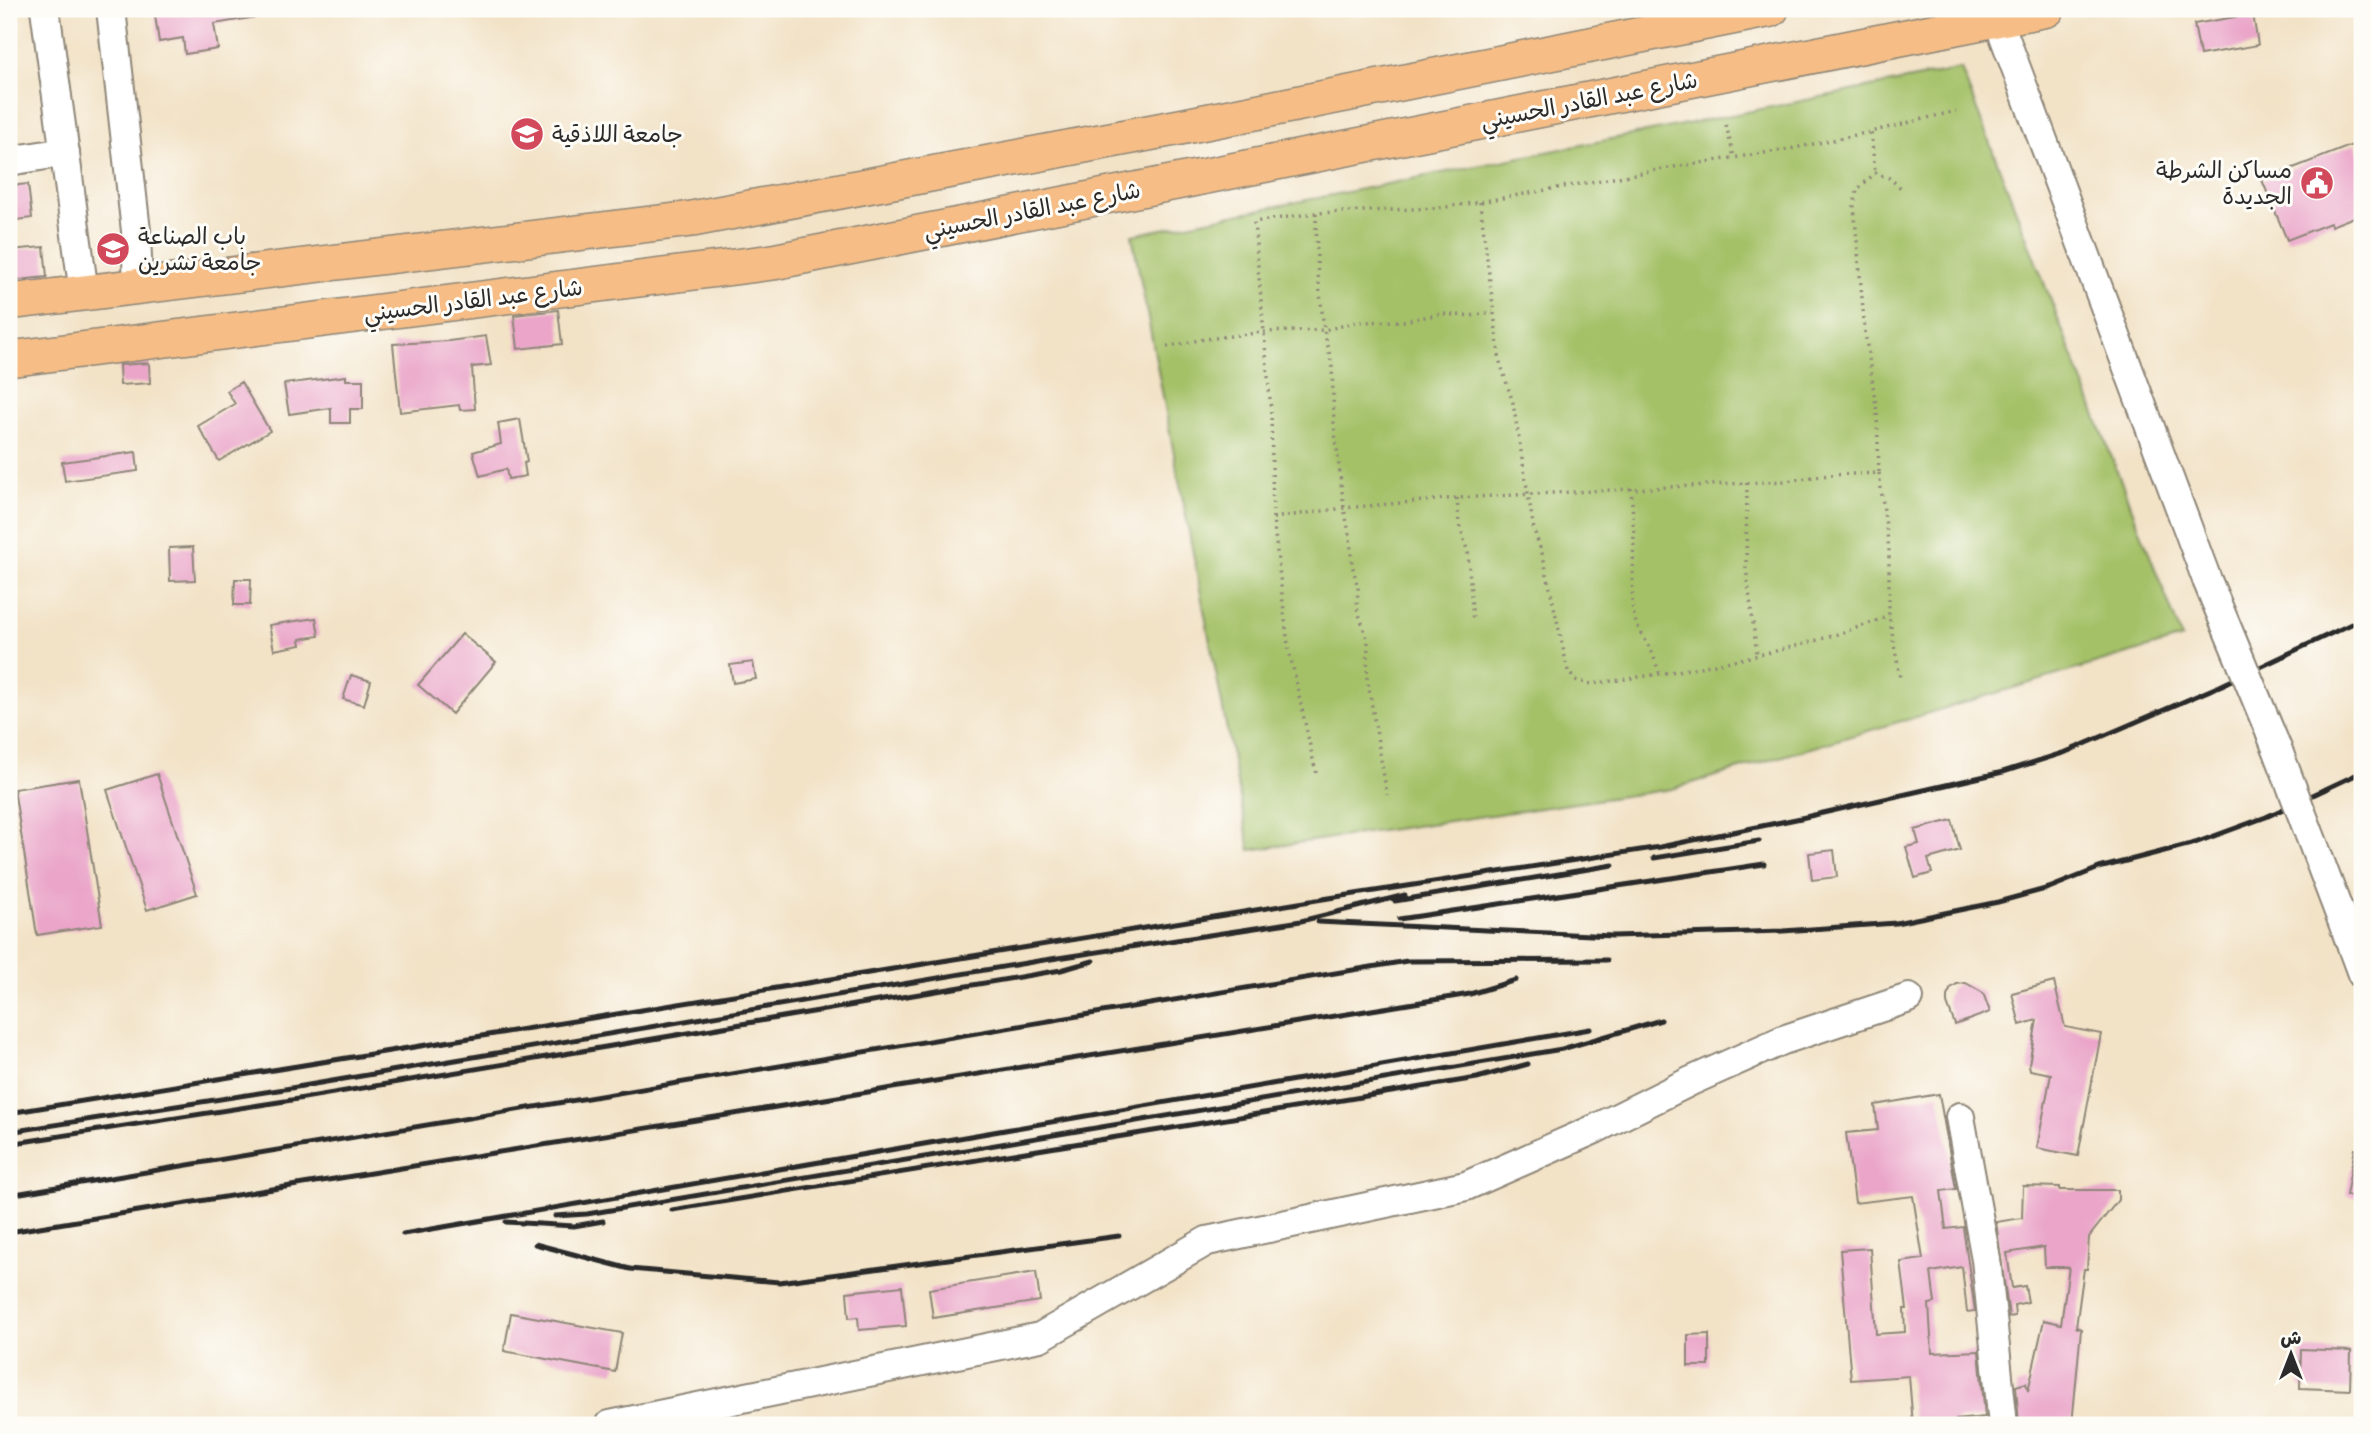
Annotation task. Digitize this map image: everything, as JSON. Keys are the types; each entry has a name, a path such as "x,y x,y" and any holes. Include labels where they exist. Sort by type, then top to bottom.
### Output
{"main road":[{"path":"9,302 692,219 747,210 1772,9"},
{"name":"شارع عبد القادر الحسيني","path":"9,359 773,262 1996,14 2048,9"}],"street":[{"path":"46,9 84,293"},
{"path":"111,9 136,231 138,287"},
{"path":"1996,14 2207,580 2278,751 2362,974"},
{"path":"9,161 65,152"},
{"path":"610,1425 1040,1337 1208,1241 1466,1186 1595,1129 1691,1081 1783,1040 1909,998"},
{"path":"1960,1117 1986,1259 2003,1425"}],"path":[{"path":"1317,773 1287,645 1273,518 1271,410 1254,222 1316,213 1439,208 1480,202 1790,149 1956,111"},
{"path":"1726,125 1734,157"},
{"path":"1871,132 1875,173"},
{"path":"1875,173 1889,177 1901,188"},
{"path":"1875,173 1857,190 1854,206 1889,549 1889,616 1900,677"},
{"path":"1480,202 1500,362 1513,403 1534,530 1544,555 1568,671 1575,680 1591,684 1703,667 1814,642 1889,616"},
{"path":"1316,213 1317,265 1324,330 1332,365 1334,424 1344,508 1358,589 1357,608 1368,641 1367,677 1387,794"},
{"path":"1167,347 1263,332 1324,330 1358,322 1404,321 1441,314 1471,317 1493,312"},
{"path":"1273,518 1344,508 1457,498 1785,481 1829,475 1880,473"},
{"path":"1747,481 1746,568 1757,655"},
{"path":"1631,488 1634,533 1632,605 1636,624 1653,652 1659,673"},
{"path":"1457,498 1459,524 1468,553 1473,622"}],"green space":[{"path":"1961,69 2182,638 1672,789 1250,850 1132,235"}],"building":[{"path":"154,9 256,9 257,17 214,24 218,49 185,54 183,38 159,42"},
{"path":"2253,14 2258,45 2200,55 2194,24"},
{"path":"2355,144 2362,163 2362,214 2287,240 2262,180"},
{"path":"28,184 32,218 9,221 9,186"},
{"path":"44,247 47,277 9,281 9,250"},
{"path":"558,310 562,344 518,349 514,315"},
{"path":"486,336 491,365 472,367 475,409 460,410 459,405 400,412 393,344"},
{"path":"149,363 150,383 120,385 119,365"},
{"path":"346,376 346,380 363,380 363,409 350,409 350,423 331,423 331,408 289,414 284,384"},
{"path":"241,382 270,431 219,461 198,426 235,404 227,391"},
{"path":"520,419 527,462 524,463 526,476 508,479 506,469 480,476 473,452 501,444 498,423"},
{"path":"136,452 138,471 65,481 62,462"},
{"path":"193,547 195,580 170,581 169,548"},
{"path":"235,579 251,579 250,605 234,605"},
{"path":"316,618 319,636 300,639 301,645 274,650 269,625"},
{"path":"462,634 496,662 452,714 418,685"},
{"path":"753,662 756,679 733,683 730,665"},
{"path":"351,675 371,681 364,705 343,699"},
{"path":"157,774 197,894 147,910 107,790"},
{"path":"79,779 102,925 37,935 14,789"},
{"path":"1952,820 1960,850 1928,859 1932,873 1915,878 1906,847 1919,844 1915,830"},
{"path":"1834,850 1837,877 1812,880 1809,853"},
{"path":"2054,982 2065,1027 2101,1034 2078,1156 2037,1148 2051,1074 2030,1070 2037,1020 2020,1025 2012,993"},
{"path":"1966,983 1983,993 1990,1012 1955,1025 1947,996 1951,988"},
{"path":"1939,1094 1956,1189 1941,1191 1946,1229 1963,1227 1975,1311 1967,1312 1962,1267 1931,1272 1935,1303 1929,1304 1932,1353 1979,1351 1985,1417 1956,1420 1957,1424 1913,1425 1909,1376 1851,1380 1840,1250 1870,1248 1876,1334 1905,1332 1904,1309 1907,1309 1901,1262 1923,1259 1913,1196 1855,1203 1846,1133 1878,1130 1875,1105"},
{"path":"2355,1149 2362,1150 2362,1199 2346,1195"},
{"path":"2023,1186 2060,1187 2060,1190 2118,1190 2118,1200 2089,1237 2087,1269 2084,1269 2076,1327 2081,1329 2072,1425 2019,1425 2016,1386 2026,1383 2028,1391 2044,1320 2061,1324 2069,1267 2045,1267 2044,1247 2007,1253 2012,1288 2025,1286 2028,1302 2014,1305 2015,1316 2009,1317 1996,1222 2022,1218"},
{"path":"1036,1272 1040,1301 933,1318 929,1289"},
{"path":"902,1286 906,1326 859,1330 858,1317 849,1318 847,1292"},
{"path":"511,1313 622,1333 615,1372 504,1351"},
{"path":"1709,1334 1709,1366 1688,1366 1688,1335"},
{"path":"2301,1349 2351,1351 2350,1390 2300,1388"}],"railway":[{"path":"9,1113 1329,898 1660,847 1801,818 2003,772 2066,752 2222,685 2362,619"},
{"path":"1318,922 1613,936 1783,931 1896,923 1998,902 2049,888 2099,868 2195,843 2266,817 2362,772"},
{"path":"1654,858 1759,841"},
{"path":"1399,919 1764,864"},
{"path":"1395,901 1613,865"},
{"path":"9,1132 291,1088 1038,961 1301,921 1405,895"},
{"path":"9,1195 1407,961 1607,960"},
{"path":"9,1144 298,1099 1061,970 1093,961"},
{"path":"9,1232 1470,994 1516,980"},
{"path":"555,1216 587,1214 1562,1049 1661,1020"},
{"path":"403,1234 1590,1029"},
{"path":"672,1210 1477,1078 1528,1064"},
{"path":"506,1222 574,1226 603,1221"},
{"path":"535,1244 630,1269 779,1282 1119,1236"}],"place":[{"name":"جامعة اللاذقية","path":"527,134"},
{"name":"مساكن الشرطة الجديدة","path":"2317,183"},
{"name":"باب الصناعة جامعة تشرين","path":"113,249"}]}
